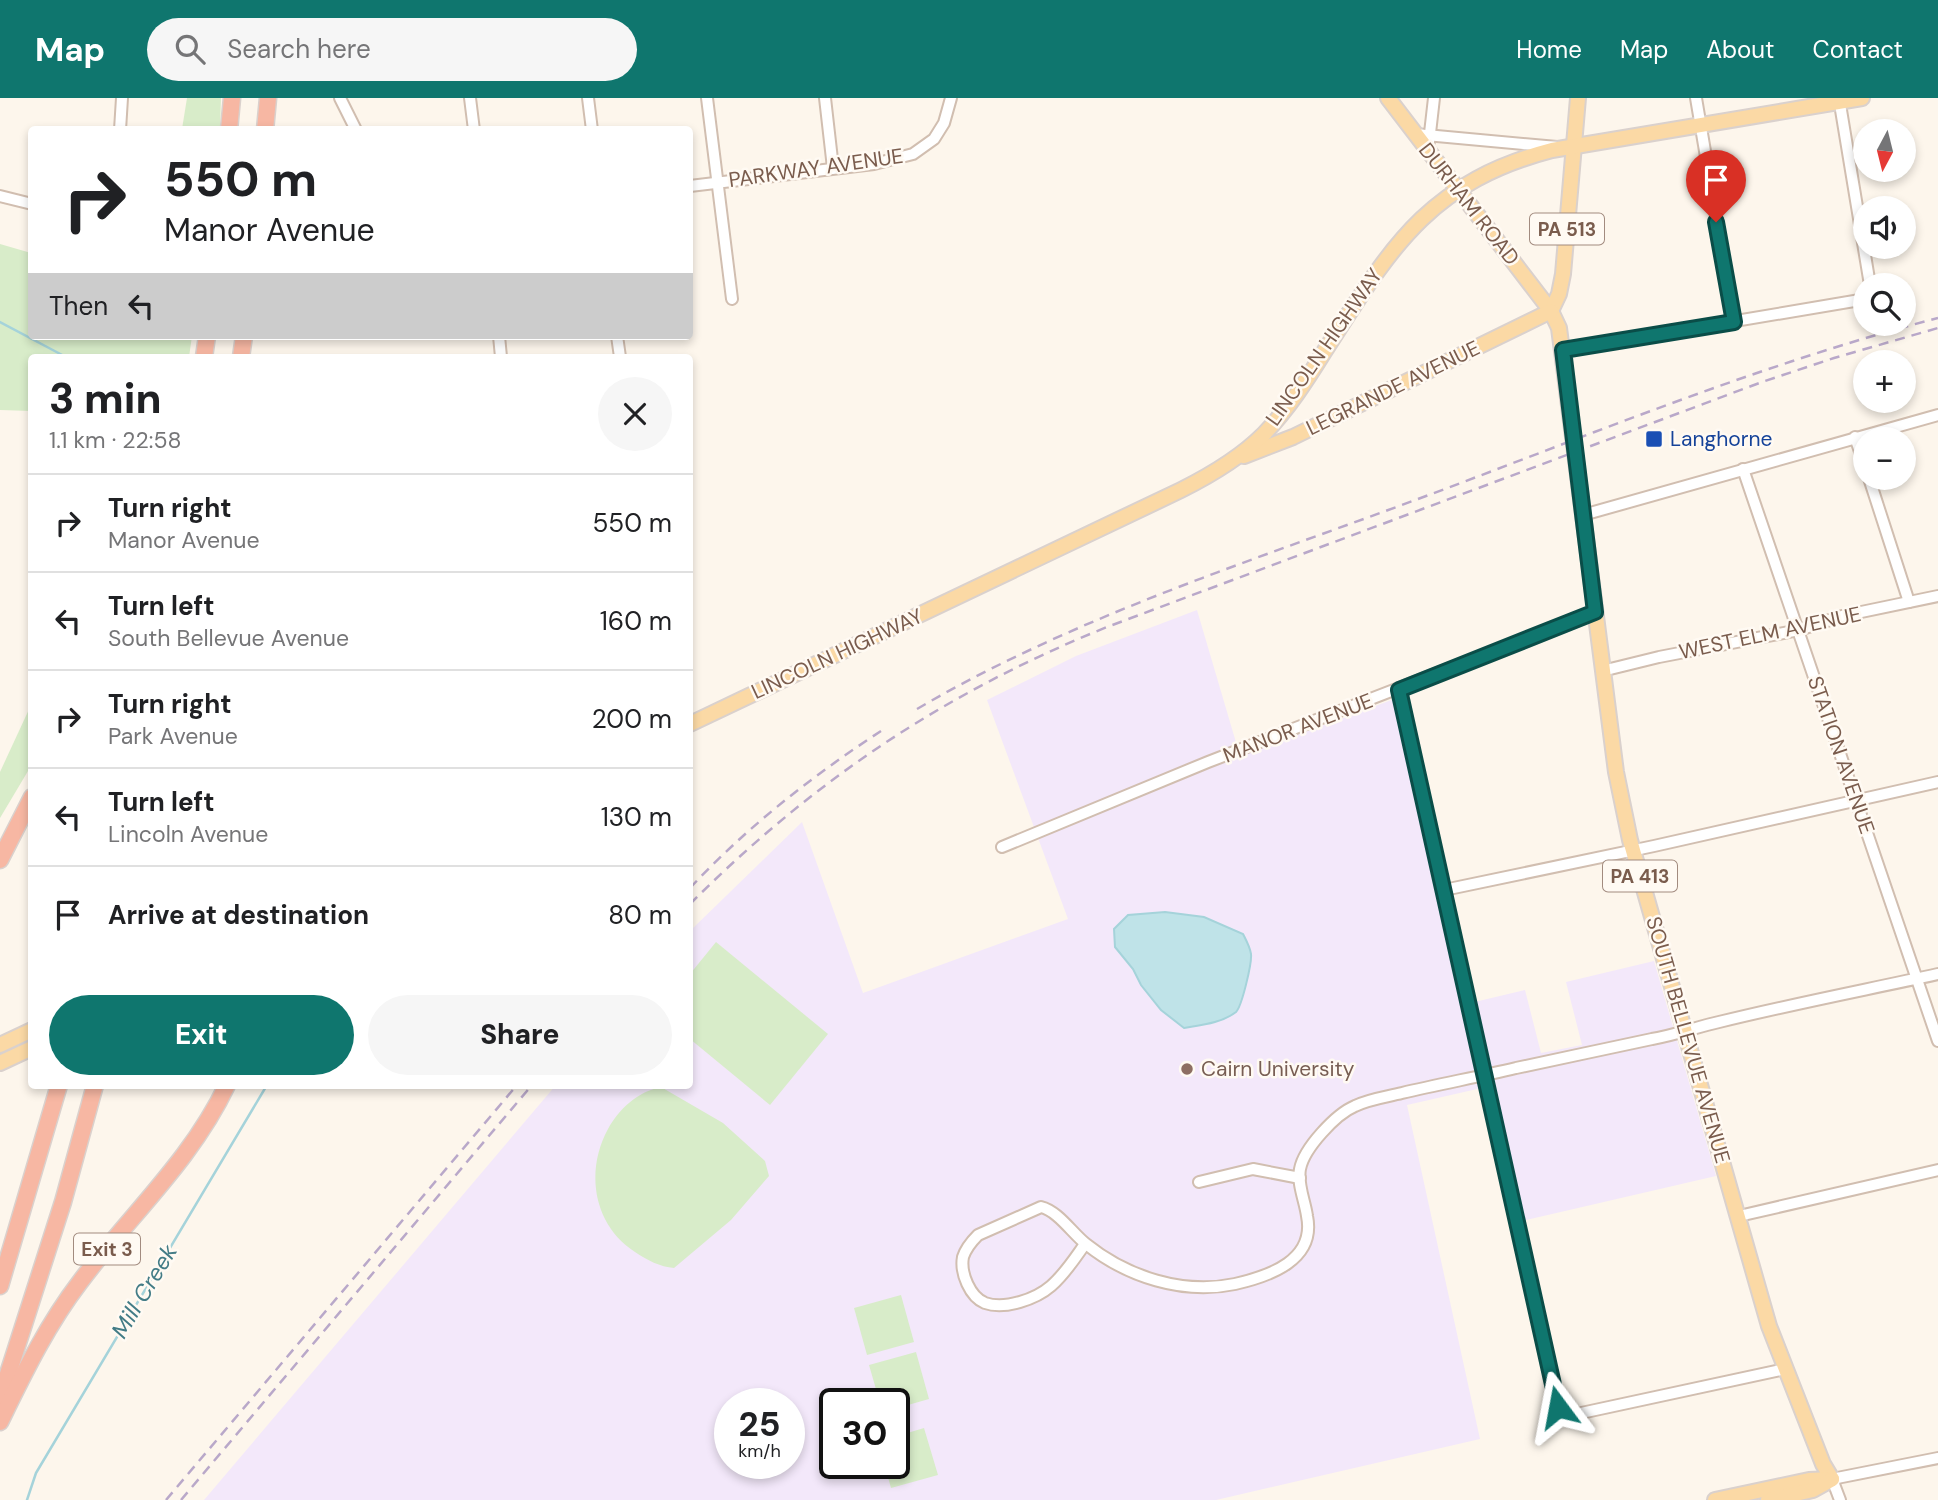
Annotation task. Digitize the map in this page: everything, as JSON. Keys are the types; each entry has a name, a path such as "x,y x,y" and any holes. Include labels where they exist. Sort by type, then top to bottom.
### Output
{"highway":[{"path":"229,126 232,98"},
{"path":"265,126 268,98"},
{"path":"0,860 28,805"},
{"path":"0,1286 58,1089"},
{"path":"0,1399 63,1202 95,1089"},
{"name":"Exit 3","path":"0,1422 40,1342 66,1300 181,1161 207,1123 225,1089"}],"main road":[{"name":"DURHAM ROAD","path":"1388,98 1423,134 1429,151 1550,311"},
{"name":"PA 513","path":"1550,311 1559,294 1563,274 1568,146 1578,98"},
{"name":"LINCOLN HIGHWAY","path":"693,723 1181,490 1233,461 1262,436 1290,403 1399,241 1423,217 1458,190 1506,164 1568,146 1862,98"},
{"name":"SOUTH BELLEVUE AVENUE","path":"1550,311 1559,328 1563,350 1616,772 1633,850 1769,1326 1823,1464 1832,1479"},
{"name":"LEGRANDE AVENUE","path":"1233,461 1293,437 1550,311"},
{"path":"0,1045 28,1032"},
{"path":"0,1063 28,1050"},
{"name":"SOUTH BELLEVUE AVENUE","path":"1754,1271 1784,1339 1830,1459 1832,1479"},
{"path":"1715,1500 1809,1480 1832,1479"},
{"path":"1768,1500 1813,1490 1832,1479"}],"street":[{"path":"120,126 122,98"},
{"path":"340,98 354,126"},
{"path":"470,98 474,126"},
{"path":"588,98 592,126"},
{"path":"706,98 732,299"},
{"path":"825,98 833,168"},
{"name":"PARKWAY AVENUE","path":"693,186 895,160 922,149 934,139 944,123 951,98"},
{"path":"1434,98 1423,134 1568,146"},
{"path":"1696,98 1734,322"},
{"path":"1839,100 1868,273"},
{"path":"0,196 28,203"},
{"path":"1563,350 1853,301"},
{"path":"1893,427 1938,415"},
{"path":"1583,515 1853,438"},
{"name":"STATION AVENUE","path":"1743,469 1938,1041"},
{"path":"1873,490 1909,602"},
{"name":"WEST ELM AVENUE","path":"1602,671 1637,661 1799,630 1842,616 1938,596"},
{"name":"MANOR AVENUE","path":"1002,847 1208,762 1595,612"},
{"path":"1399,690 1558,1407 1563,1415 1572,1415 1785,1369"},
{"path":"1444,890 1938,782"},
{"path":"1085,1244 1051,1286 1038,1294 997,1306 978,1299 967,1283 963,1262 970,1243 978,1235 1037,1208 1045,1208 1085,1244 1131,1272 1178,1285 1203,1287 1263,1277 1280,1270 1296,1258 1303,1247 1309,1223 1300,1167 1306,1154 1335,1120 1355,1105 1938,974"},
{"path":"1199,1182 1253,1169 1300,1178"},
{"path":"1739,1216 1938,1170"},
{"path":"1832,1479 1938,1458"},
{"name":"SOUTH BELLEVUE AVENUE","path":"1832,1479 1840,1500"}],"shaded area":[{"name":"Cairn University","path":"1197,610 1240,756 1397,698 1462,1005 1525,990 1541,1053 1582,1045 1566,982 1654,961 1716,1176 1522,1221 1486,1087 1407,1105 1480,1439 1216,1500 204,1500 553,1089 693,1089 693,928 802,822 863,993 1068,919 987,700 1076,656"}],"green space":[{"path":"187,98 221,98 220,126 182,126"},
{"path":"0,244 28,252 28,340 191,340 189,354 28,354 28,411 0,410"},
{"path":"28,711 28,771 0,818 0,772"},
{"path":"716,942 828,1034 770,1105 693,1041 693,970"},
{"path":"652,1089 664,1089 723,1123 765,1161 769,1176 731,1220 674,1268 649,1260 621,1241 602,1212 597,1196 597,1162 608,1129 623,1108"},
{"path":"901,1295 914,1342 867,1355 854,1308"},
{"path":"916,1352 929,1399 910,1404 910,1388 876,1388 869,1365"},
{"path":"924,1428 938,1475 891,1488 888,1479 910,1479 910,1432"}],"water":[{"path":"1165,912 1204,917 1243,934 1250,951 1250,966 1241,1002 1236,1012 1230,1016 1184,1028 1161,1010 1115,947 1114,929 1128,915"}],"waterway":[{"name":"Mill Creek","path":"0,322 28,337"},
{"name":"Mill Creek","path":"34,340 60,354"},
{"name":"Mill Creek","path":"27,1500 36,1473 265,1089"}],"railway":[{"path":"917,709 1038,646 1163,593 1676,402 1806,357 1938,318"},
{"path":"693,901 737,859 833,779 936,711 1047,653 1107,627 1762,382 1938,328"},
{"path":"693,885 734,844 781,804 881,731"},
{"path":"166,1500 514,1089"},
{"path":"181,1500 529,1089"}],"place":[{"name":"Langhorne","path":"1654,439"},
{"name":"Cairn University","path":"1187,1069"}],"route":[{"path":"1558,1407 1399,690 1595,612 1563,350 1734,322 1716,222"}]}
